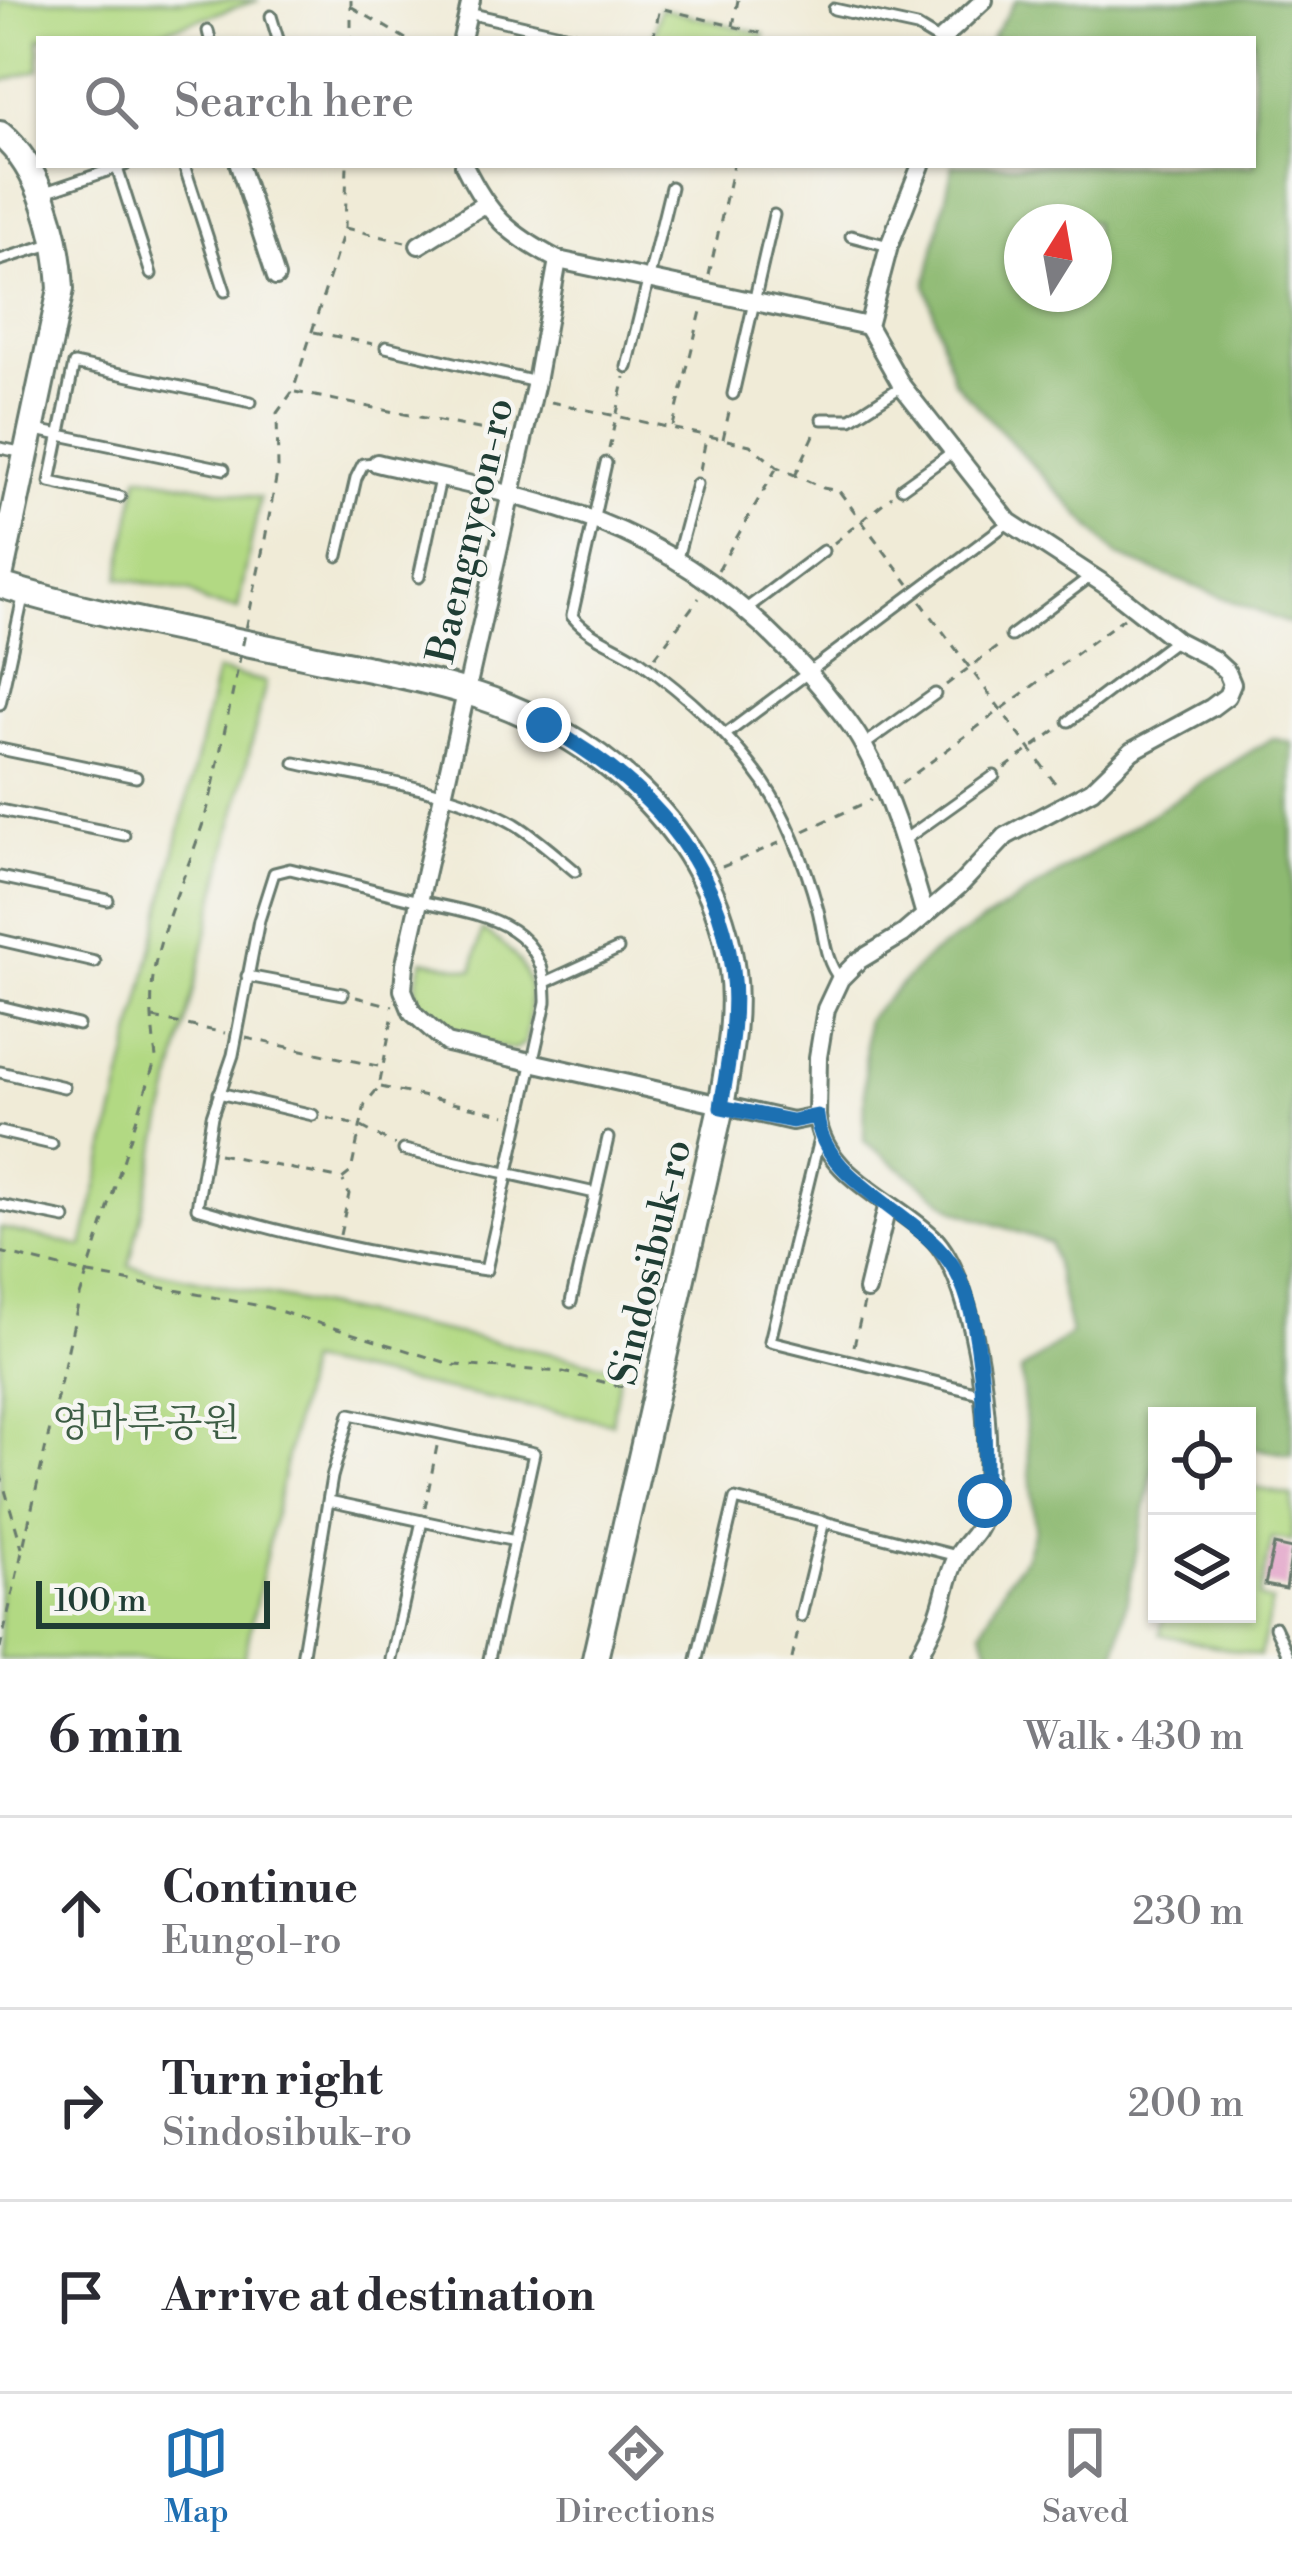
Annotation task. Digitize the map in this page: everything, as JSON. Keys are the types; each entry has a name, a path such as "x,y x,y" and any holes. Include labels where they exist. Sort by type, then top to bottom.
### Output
{"street":[{"path":"943,36 984,0"},
{"path":"463,36 470,6"},
{"path":"0,134 22,157 40,194 55,243 61,289 19,444 8,585"},
{"path":"240,168 276,277"},
{"path":"465,168 483,205 504,228 559,260 868,326"},
{"path":"916,1659 937,1617 957,1556 982,1522 983,1394 958,1275 932,1237 887,1207 819,1138 818,1057 826,1010 840,979 858,961 925,915 1006,836 1092,790 1132,751 1227,696 1232,684 1213,658 1176,640 1137,608 1009,522 902,386 868,326 889,246 920,168"},
{"path":"419,245 483,205"},
{"name":"Baengnyeon-ro","path":"559,260 445,798 418,901 404,990 412,1012 447,1043 721,1107 792,1121 817,1116"},
{"path":"377,463 511,494 593,520 677,558 746,609 808,673 864,745 904,840 925,915"},
{"name":"Sindosibuk-ro","path":"8,585 466,692 544,725 596,754 682,838 704,875 733,971 733,1031 721,1107 595,1659"},
{"path":"867,1290 887,1207"}],"lane":[{"path":"470,6 572,36"},
{"path":"834,10 917,27 934,36"},
{"path":"271,16 277,36"},
{"path":"40,194 113,168"},
{"path":"120,168 151,274"},
{"path":"185,168 225,291"},
{"path":"627,368 671,187"},
{"path":"733,394 774,215"},
{"path":"851,236 889,246"},
{"path":"0,260 55,243"},
{"name":"Baengnyeon-ro","path":"386,347 536,382"},
{"path":"120,497 50,482 74,364 251,401"},
{"path":"822,419 851,419 902,386"},
{"path":"19,444 60,435 224,470"},
{"path":"902,488 954,451"},
{"path":"338,556 356,478 364,464 377,463"},
{"path":"606,463 572,616 586,633 638,659 692,699 766,786 793,837 831,968 840,979"},
{"path":"419,577 440,478"},
{"path":"677,558 697,484"},
{"path":"726,734 1009,522"},
{"path":"746,609 824,551"},
{"path":"1011,636 1091,576"},
{"path":"0,704 8,585"},
{"path":"1069,721 1176,640"},
{"path":"864,745 935,694"},
{"path":"0,749 136,777"},
{"path":"295,763 445,798 516,825 575,871"},
{"path":"904,840 994,776"},
{"path":"0,810 124,835"},
{"path":"290,869 418,901 482,912 501,922 523,938 546,982 534,1064 486,1270 402,1259 197,1208 219,1093 237,1036 274,873 290,869"},
{"path":"0,878 109,900"},
{"path":"0,940 95,962"},
{"path":"546,982 618,949"},
{"path":"248,976 343,994"},
{"path":"0,1006 78,1025"},
{"path":"0,1072 64,1087"},
{"path":"219,1093 313,1115"},
{"path":"0,1132 52,1144"},
{"path":"571,1302 608,1138"},
{"path":"819,1138 770,1341 983,1394"},
{"path":"404,1150 595,1193"},
{"path":"0,1205 65,1217"},
{"path":"302,1659 338,1445 350,1414 534,1453 489,1659"},
{"path":"698,1659 735,1499 957,1556"},
{"path":"329,1501 514,1541"},
{"path":"391,1658 422,1521"},
{"path":"801,1616 824,1521"},
{"path":"1275,1627 1290,1659"}],"path":[{"path":"681,13 684,0"},
{"path":"733,26 739,0"},
{"path":"351,3 351,36"},
{"path":"351,3 401,36"},
{"path":"654,36 660,8 764,36"},
{"path":"0,1649 80,1296 156,1058 151,1017 154,968 172,904 205,824 266,539 278,468 277,412 293,391 345,228 347,168"},
{"path":"345,228 419,245"},
{"path":"314,332 386,347"},
{"path":"606,463 627,368"},
{"path":"293,391 524,438"},
{"path":"723,439 733,394"},
{"path":"795,476 822,419"},
{"path":"697,484 707,436"},
{"path":"824,551 902,488"},
{"path":"704,875 885,793 1137,608"},
{"path":"935,694 1011,636"},
{"path":"994,776 1069,721"},
{"path":"206,1151 342,1179 351,1172 365,1104 379,1087 395,1006 343,994"},
{"path":"151,1017 382,1067"},
{"path":"379,1087 521,1119"},
{"path":"313,1115 360,1126 404,1150"},
{"path":"339,1241 349,1194 342,1179"},
{"path":"0,1252 89,1274 266,1306 454,1365 563,1372 623,1387"},
{"path":"851,1361 867,1290"},
{"path":"422,1521 440,1433"},
{"path":"0,1473 22,1550"},
{"path":"792,1659 801,1616"}],"green space":[{"path":"0,0 259,0 145,36 36,36 36,71 0,82"},
{"path":"1016,0 1292,0 1292,625 1118,556 953,380 926,285 952,168 1256,168 1256,36 993,36"},
{"path":"660,8 764,34 764,36 654,36"},
{"path":"139,475 260,498 238,609 205,603 191,592 119,578"},
{"name":"영마루공원","path":"217,671 266,682 129,1266 620,1368 612,1423 307,1362 244,1659 0,1659 0,1228 83,1247"},
{"path":"1272,738 1292,743 1292,1455 1256,1449 1256,1407 1148,1407 1148,1495 1115,1659 992,1659 982,1630 1005,1584 1025,1558 1035,1528 1021,1371 1071,1334 1050,1243 957,1211 864,1141 866,1020 930,955"},
{"path":"482,930 512,953 526,977 530,1006 525,1043 514,1050 454,1033 419,1004 416,986 423,960 473,970"},
{"path":"1256,1488 1292,1496 1292,1541 1272,1538 1259,1598 1272,1602 1260,1656 1160,1634 1162,1623 1256,1623"}],"building":[{"path":"1274,1545 1292,1549 1286,1589 1265,1585"}],"route":[{"path":"544,725 596,754 644,796 682,838 704,875 733,971 733,1031 721,1107 792,1121 817,1116 819,1138 837,1160 887,1207 932,1237 958,1275 983,1394 985,1501"}]}
